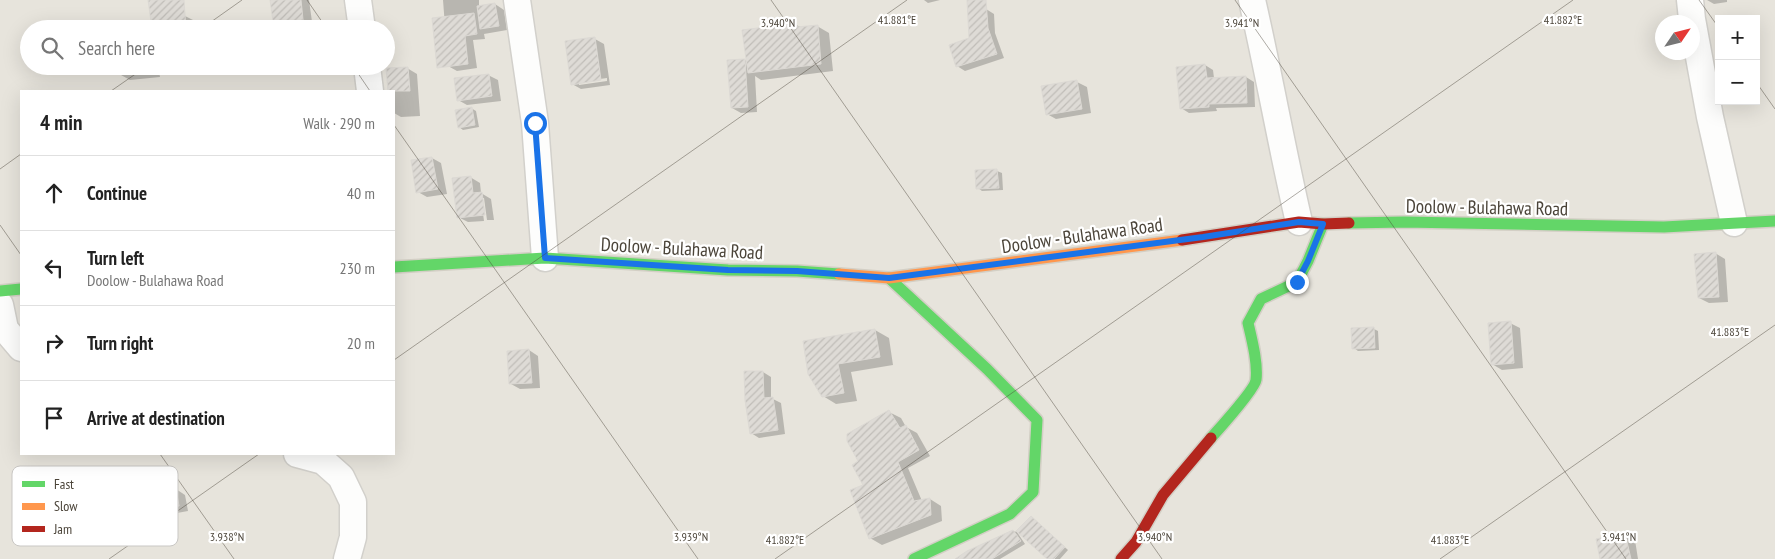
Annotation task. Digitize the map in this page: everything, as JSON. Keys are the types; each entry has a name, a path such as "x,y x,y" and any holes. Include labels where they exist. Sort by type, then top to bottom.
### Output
{"main road":[{"name":"Doolow - Bulahawa Road","path":"395,267 545,258 728,270 797,271 889,278 1311,223 1404,222 1664,227 1775,221"},
{"path":"1121,559 1136,542 1163,495 1234,412 1256,382 1254,351 1248,323 1261,299 1297,282 1308,261 1311,223"},
{"path":"889,278 987,369 1037,420 1033,492 1010,514 914,559"},
{"path":"0,290 20,289"}],"street":[{"path":"358,0 361,20"},
{"path":"517,0 535,123 545,258"},
{"path":"1252,0 1283,155 1311,223"},
{"path":"1690,0 1709,108 1734,224"},
{"path":"368,75 370,90"},
{"path":"0,305 5,329 20,347"},
{"path":"301,455 323,461 341,477 353,502 354,537 347,559"}],"shaded area":[{"path":"0,0 1775,0 1775,559 0,559"}],"building":[{"path":"148,0 184,0 185,20 151,20"},
{"path":"270,0 301,0 303,20 273,20"},
{"path":"967,0 986,0 988,28 997,54 956,67 949,45 969,38"},
{"path":"495,3 499,26 480,29 477,6"},
{"path":"474,13 477,34 465,36 468,64 437,68 432,18"},
{"path":"796,23 797,27 818,25 821,64 748,73 742,30"},
{"path":"595,37 601,80 571,85 565,41"},
{"path":"745,59 748,107 731,108 727,60"},
{"path":"1205,64 1207,78 1246,76 1247,103 1209,104 1209,107 1180,109 1176,67"},
{"path":"408,67 410,91 388,90 387,75 395,75 395,68"},
{"path":"489,74 492,96 457,101 454,78"},
{"path":"1077,80 1082,109 1046,115 1041,86"},
{"path":"472,107 475,125 458,128 455,110"},
{"path":"432,157 438,189 416,193 411,160"},
{"path":"997,169 999,188 976,189 975,170"},
{"path":"471,176 473,193 482,192 485,215 457,218 452,178"},
{"path":"1716,252 1719,297 1698,298 1694,254"},
{"path":"1511,321 1514,363 1491,365 1488,323"},
{"path":"1374,327 1375,348 1352,349 1351,328"},
{"path":"875,329 880,357 838,364 844,393 822,397 808,374 803,341"},
{"path":"529,349 532,383 509,384 507,351"},
{"path":"744,371 763,371 764,398 773,397 778,430 750,434 745,400"},
{"path":"889,410 900,428 906,425 919,450 898,462 914,501 930,498 931,515 869,539 850,490 863,485 852,465 858,461 847,441 847,434"},
{"path":"1031,516 1065,547 1054,559 1047,559 1016,531"},
{"path":"1013,530 1021,541 992,559 955,559 967,551"},
{"path":"1625,533 1631,559 1600,559 1596,539"}],"traffic: fast":[{"path":"1349,223 1404,222 1664,227 1775,221"},
{"path":"1211,438 1243,400 1256,380 1253,344 1248,323 1261,299 1297,282 1323,224"},
{"path":"395,267 545,258 728,270 839,274"},
{"path":"889,278 987,369 1037,420 1033,492 1010,514 914,559"},
{"path":"0,291 20,289"}],"traffic: slow":[{"path":"839,274 889,278 1182,240"}],"traffic: jam":[{"path":"1182,240 1299,222 1323,224 1349,223"},
{"path":"1121,559 1136,542 1163,495 1211,438"}],"route":[{"path":"535,123 545,258 728,270 797,271 889,278 1203,237 1299,222 1323,224 1297,282"}]}
